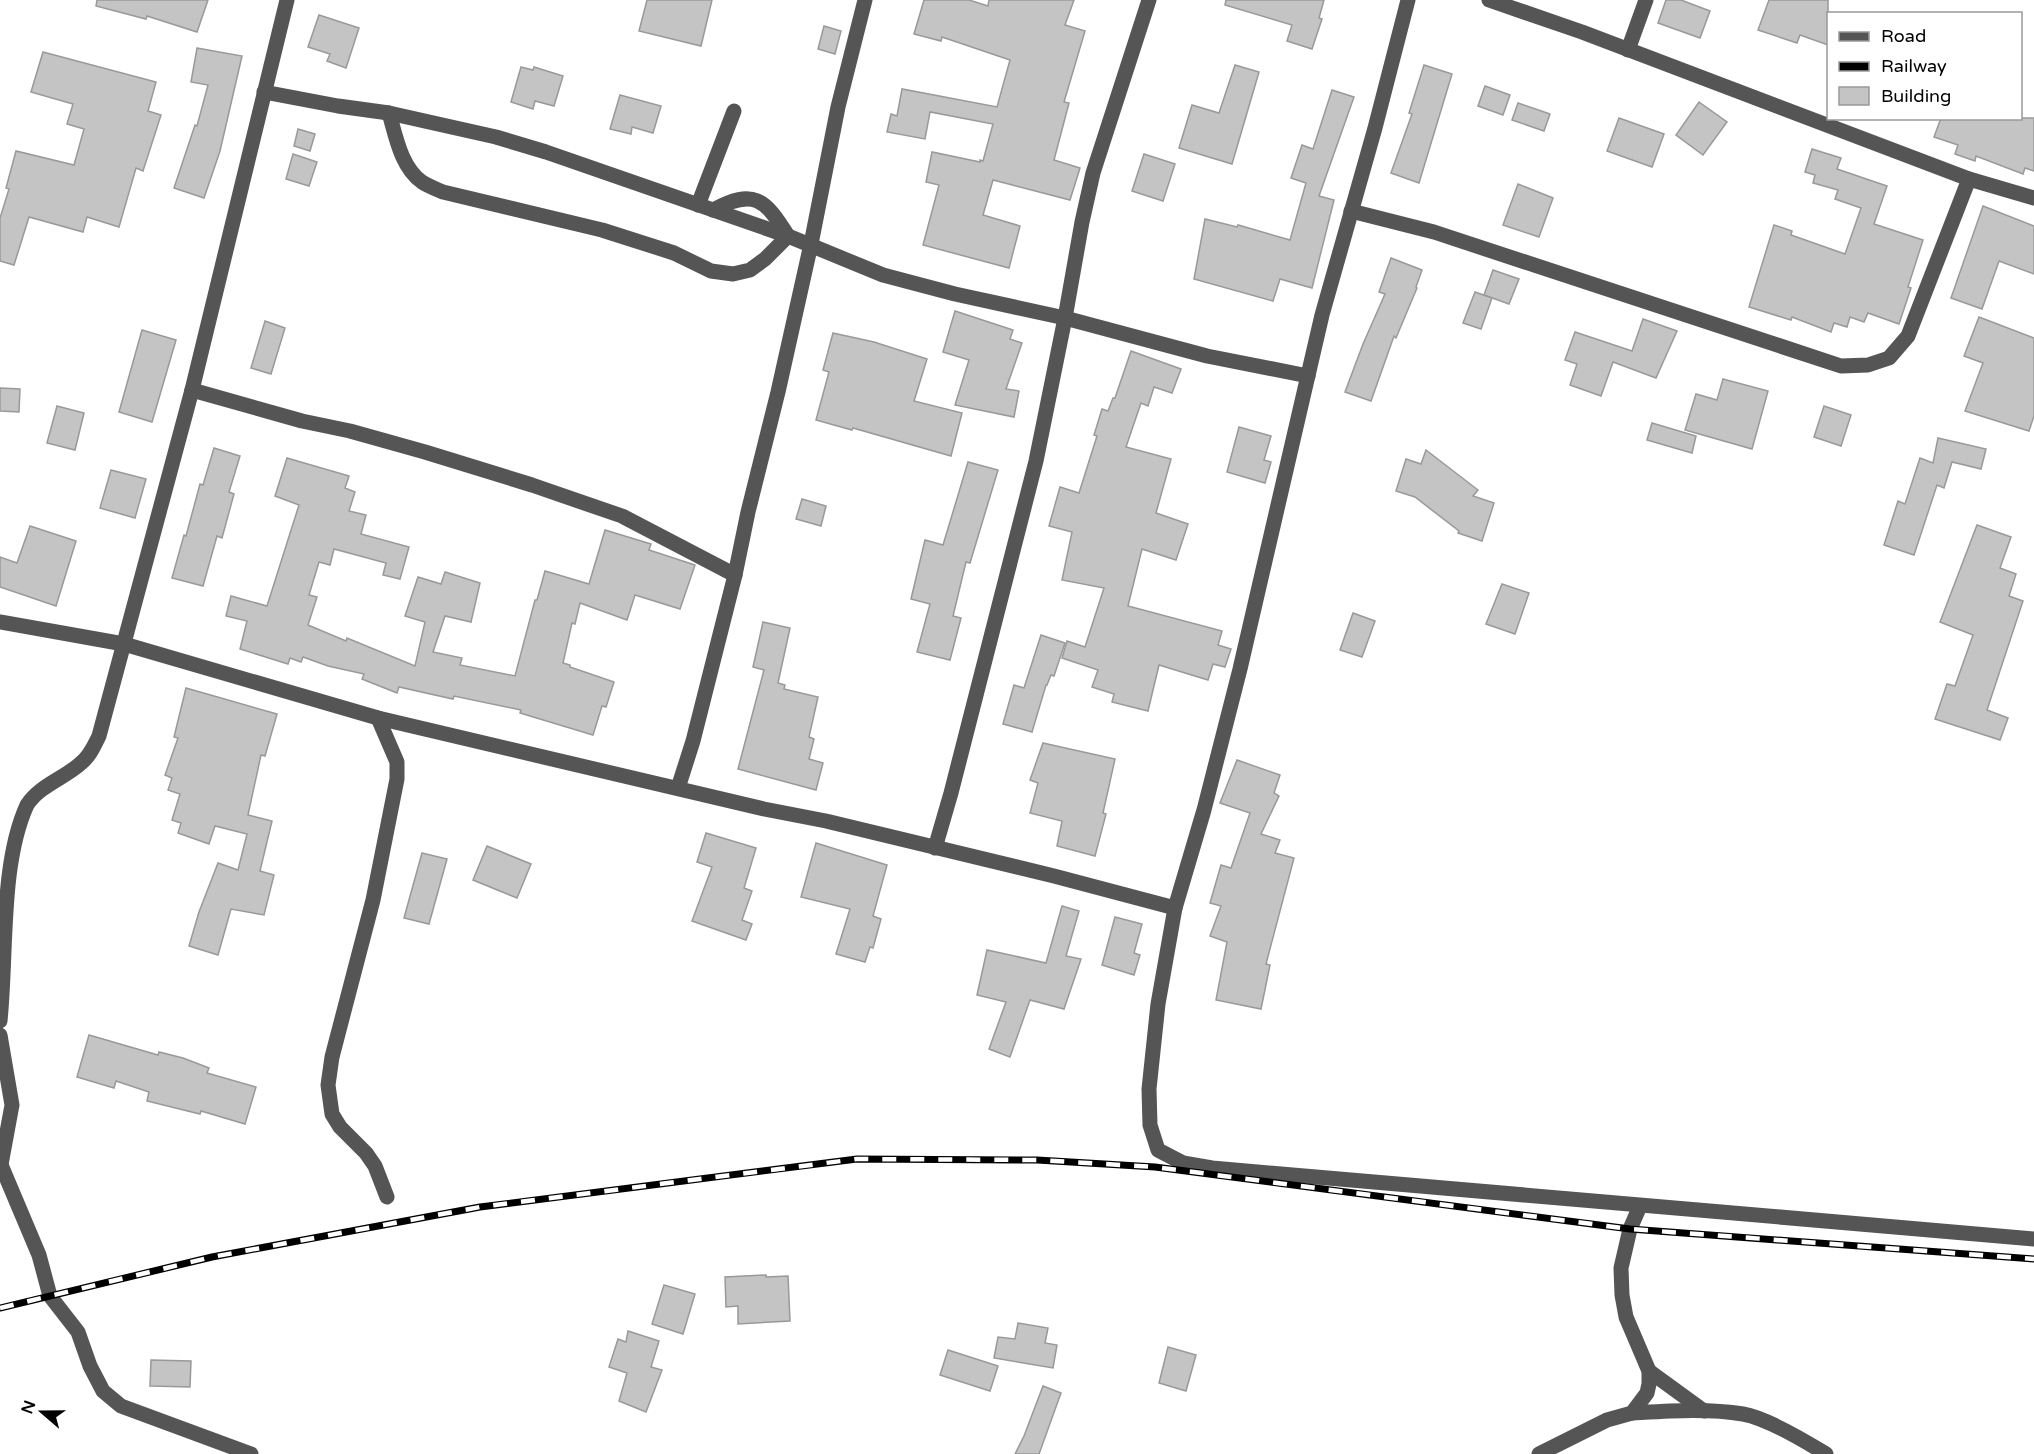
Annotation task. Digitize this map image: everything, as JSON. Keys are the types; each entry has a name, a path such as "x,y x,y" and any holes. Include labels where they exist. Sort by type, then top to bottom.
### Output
{"street":[{"path":"0,1021 3,992 3,881 6,854 16,824 28,802 40,791 80,765 89,755 99,736 192,390 287,0"},
{"path":"678,788 693,741 735,574 811,244 838,107 865,0"},
{"path":"935,848 1036,461 1093,173 1149,0"},
{"path":"1408,0 1375,128 1322,315 1229,713 1175,908 1158,1004 1149,1089 1150,1125 1158,1150 1183,1163 1212,1168 2034,1239"},
{"path":"1489,0 1582,32 1969,179 2034,198"},
{"path":"1628,50 1646,0"},
{"path":"264,92 389,113 516,143 811,244 883,275 966,297 1065,318 1207,356 1308,376"},
{"path":"698,205 734,111"},
{"path":"389,113 404,159 412,173 423,183 443,192 602,230 674,254 711,271 734,274 750,270 765,259 788,236"},
{"path":"1351,211 1434,232 1841,366 1868,365 1889,358 1908,336 1969,179"},
{"path":"713,210 740,198 751,198 762,203 775,215 788,236"},
{"path":"192,390 302,422 350,431 436,455 532,485 622,516 735,574"},
{"path":"0,622 124,644 378,718 1054,876 1175,908"},
{"path":"378,718 397,762 397,779 373,900 332,1057 328,1085 332,1113 340,1127 366,1153 375,1166 387,1197"},
{"path":"0,1035 12,1105 1,1168 39,1255 50,1296 78,1332 90,1366 103,1391 121,1406 251,1454"},
{"path":"1632,1413 1650,1384 1649,1371 1626,1317 1622,1295 1621,1268 1630,1228 1640,1206"},
{"path":"1649,1371 1704,1412"},
{"path":"1539,1454 1607,1420 1632,1413 1704,1412 1744,1414 1776,1427 1826,1454"}],"building":[{"path":"97,0 208,0 197,32 147,16 146,19 96,6"},
{"path":"647,0 712,0 701,46 639,31"},
{"path":"924,0 969,0 988,6 989,0 1074,0 1065,25 1085,31 1064,102 1069,103 1054,160 1080,168 1070,200 993,180 983,215 1020,226 1009,268 923,245 939,185 926,182 932,152 983,161 993,124 930,112 925,139 887,132 891,114 897,116 902,89 997,107 1010,60 942,37 941,41 914,34"},
{"path":"1226,0 1324,0 1319,18 1322,19 1312,49 1287,41 1292,25 1225,5"},
{"path":"1666,0 1681,0 1710,11 1700,38 1658,23"},
{"path":"1769,0 1828,0 1827,45 1800,35 1797,43 1758,30"},
{"path":"319,15 359,28 346,68 327,61 330,54 308,47"},
{"path":"824,26 841,31 835,54 818,49"},
{"path":"197,48 242,56 220,151 204,198 174,188 195,125 197,126 208,85 191,82"},
{"path":"43,52 156,82 148,111 161,115 143,171 136,168 119,227 87,217 83,232 29,217 14,265 0,261 0,218 9,189 6,188 16,151 74,165 84,129 67,124 73,104 31,92"},
{"path":"1235,65 1259,72 1232,164 1179,148 1192,105 1219,113"},
{"path":"1424,65 1452,74 1419,183 1391,173 1412,114 1409,113"},
{"path":"521,67 533,70 534,67 563,76 554,106 535,101 533,109 511,102"},
{"path":"1485,86 1510,95 1503,115 1478,106"},
{"path":"1332,90 1354,97 1319,196 1334,200 1312,288 1280,279 1273,301 1194,279 1205,219 1237,227 1238,225 1290,240 1306,183 1291,178 1302,145 1313,149"},
{"path":"620,95 661,106 653,133 632,127 631,134 610,129"},
{"path":"1699,102 1727,122 1703,155 1676,135"},
{"path":"1518,103 1550,114 1544,131 1512,120"},
{"path":"1619,118 1664,134 1652,167 1607,151"},
{"path":"2034,118 2034,171 2025,168 2023,174 1976,156 1975,161 1955,154 1958,145 1934,137 1940,120"},
{"path":"298,129 315,134 310,151 294,146"},
{"path":"1812,149 1841,158 1837,169 1887,186 1874,224 1923,240 1899,324 1868,313 1864,322 1850,317 1847,327 1834,323 1831,332 1792,317 1791,320 1749,307 1774,225 1792,231 1791,235 1845,254 1861,208 1835,199 1838,190 1813,183 1815,175 1805,172"},
{"path":"293,154 317,162 309,186 286,179"},
{"path":"1144,154 1175,164 1163,201 1132,191"},
{"path":"1518,184 1553,198 1539,237 1503,225"},
{"path":"1983,206 2034,226 2034,274 1999,261 1982,309 1951,298"},
{"path":"1391,258 1422,270 1396,338 1394,336 1371,401 1345,392 1385,294 1379,292"},
{"path":"1493,270 1519,279 1509,304 1484,295"},
{"path":"1475,292 1492,298 1481,329 1463,323"},
{"path":"955,311 1013,330 1010,339 1022,343 1006,389 1019,391 1014,417 955,405 969,360 943,352"},
{"path":"1979,317 2034,338 2034,416 2029,431 1965,411 1983,363 1964,356"},
{"path":"1643,319 1677,331 1656,378 1613,362 1601,396 1570,385 1577,364 1565,360 1575,332 1632,351"},
{"path":"265,321 285,328 271,374 251,368"},
{"path":"142,330 176,340 152,422 119,412"},
{"path":"833,333 874,342 927,359 914,401 962,413 951,456 853,428 852,430 816,420 829,372 823,370"},
{"path":"1131,351 1181,369 1172,393 1154,387 1148,406 1141,403 1126,447 1171,459 1156,513 1188,524 1176,560 1142,549 1128,606 1222,631 1218,645 1231,649 1225,667 1213,664 1208,680 1159,665 1148,711 1112,702 1114,694 1092,687 1098,670 1062,658 1067,641 1085,647 1104,588 1062,580 1072,532 1049,526 1060,487 1079,493 1097,436 1094,435 1102,409 1108,411 1115,398"},
{"path":"1723,379 1768,391 1752,449 1685,430 1696,394 1717,400"},
{"path":"0,388 20,389 19,412 0,411"},
{"path":"57,406 84,413 75,450 47,443"},
{"path":"1824,406 1851,415 1841,446 1814,437"},
{"path":"1652,423 1696,436 1692,453 1647,440"},
{"path":"1239,427 1271,436 1264,460 1271,462 1265,483 1227,472"},
{"path":"1938,438 1986,449 1981,469 1952,462 1944,488 1937,485 1914,555 1884,545 1898,501 1905,504 1920,458 1933,463"},
{"path":"214,448 240,456 229,492 234,494 222,538 217,536 203,586 172,578 200,484 203,485"},
{"path":"1426,450 1478,490 1473,496 1494,503 1482,541 1458,533 1459,531 1415,497 1396,491 1406,459 1421,464"},
{"path":"287,458 349,476 345,488 355,492 349,511 366,515 361,534 409,547 400,579 383,575 386,563 334,549 330,565 319,562 309,595 317,597 308,625 346,641 347,638 415,666 425,622 405,616 418,577 441,584 445,572 480,583 471,622 445,616 433,652 462,658 460,665 515,676 545,571 589,584 605,530 651,544 649,550 695,565 680,609 635,595 627,620 580,603 575,624 572,623 563,663 614,682 606,707 602,706 593,735 520,713 521,710 399,687 397,693 362,679 364,674 328,666 303,657 301,662 290,658 288,664 240,649 247,621 226,616 231,596 267,606 299,505 275,496"},
{"path":"968,462 998,470 970,563 966,562 953,616 961,618 950,660 917,652 930,604 911,599 925,540 943,545"},
{"path":"111,470 146,479 135,518 100,508"},
{"path":"802,499 826,506 821,526 796,519"},
{"path":"1977,525 2011,537 2000,568 2016,574 2009,596 2023,601 1987,710 2008,718 2000,740 1935,719 1947,684 1955,686 1973,635 1940,622"},
{"path":"30,526 76,541 56,606 0,587 0,557 17,563"},
{"path":"1502,584 1529,593 1515,634 1486,624"},
{"path":"1353,613 1375,621 1362,657 1340,650"},
{"path":"763,622 790,628 778,683 785,685 784,689 818,697 809,737 814,739 809,759 823,763 816,790 738,769 764,670 753,667"},
{"path":"1041,635 1065,643 1054,676 1051,675 1046,685 1032,732 1003,724 1014,685 1024,688"},
{"path":"186,688 277,714 265,756 261,755 248,815 272,821 260,871 274,875 264,915 231,909 218,955 189,946 218,863 238,870 247,834 215,826 209,844 178,833 181,823 172,820 180,794 168,790 172,778 165,775 178,738 174,737"},
{"path":"1043,743 1115,759 1103,813 1106,814 1095,856 1057,846 1062,821 1030,813 1038,783 1030,780"},
{"path":"1237,760 1280,775 1274,793 1279,796 1261,834 1280,840 1275,853 1294,858 1266,964 1270,965 1261,1009 1216,1000 1227,942 1210,936 1221,906 1210,903 1221,865 1231,868 1250,813 1220,803"},
{"path":"706,833 756,848 744,888 752,891 742,920 752,924 746,940 692,921 712,867 697,862"},
{"path":"816,843 887,865 873,916 881,919 873,948 870,947 865,962 836,954 850,909 801,897"},
{"path":"487,846 531,864 517,898 473,880"},
{"path":"422,853 447,859 429,924 404,918"},
{"path":"1062,906 1079,911 1066,956 1081,959 1064,1009 1030,1000 1010,1057 989,1049 1006,1002 977,995 987,950 1046,963"},
{"path":"1115,917 1142,924 1134,953 1140,955 1134,975 1102,965"},
{"path":"89,1035 158,1055 159,1052 183,1058 209,1068 207,1073 256,1087 245,1124 201,1111 200,1114 147,1101 149,1092 116,1081 114,1088 77,1077"},
{"path":"766,1275 766,1277 788,1276 790,1321 738,1324 738,1306 726,1307 725,1277"},
{"path":"664,1285 695,1294 683,1334 652,1324"},
{"path":"1018,1323 1048,1328 1045,1343 1057,1345 1053,1368 994,1358 998,1337 1015,1339"},
{"path":"628,1331 659,1341 651,1367 662,1370 646,1412 619,1401 627,1373 609,1367 618,1339 626,1342"},
{"path":"1168,1347 1196,1355 1186,1391 1159,1383"},
{"path":"948,1350 998,1366 990,1391 940,1375"},
{"path":"151,1360 191,1361 190,1387 150,1386"},
{"path":"1043,1386 1061,1393 1039,1454 1015,1454 1024,1436"}],"railway":[{"path":"0,1308 212,1257 480,1207 857,1159 1037,1160 1155,1167 1630,1229 2034,1259"}]}
